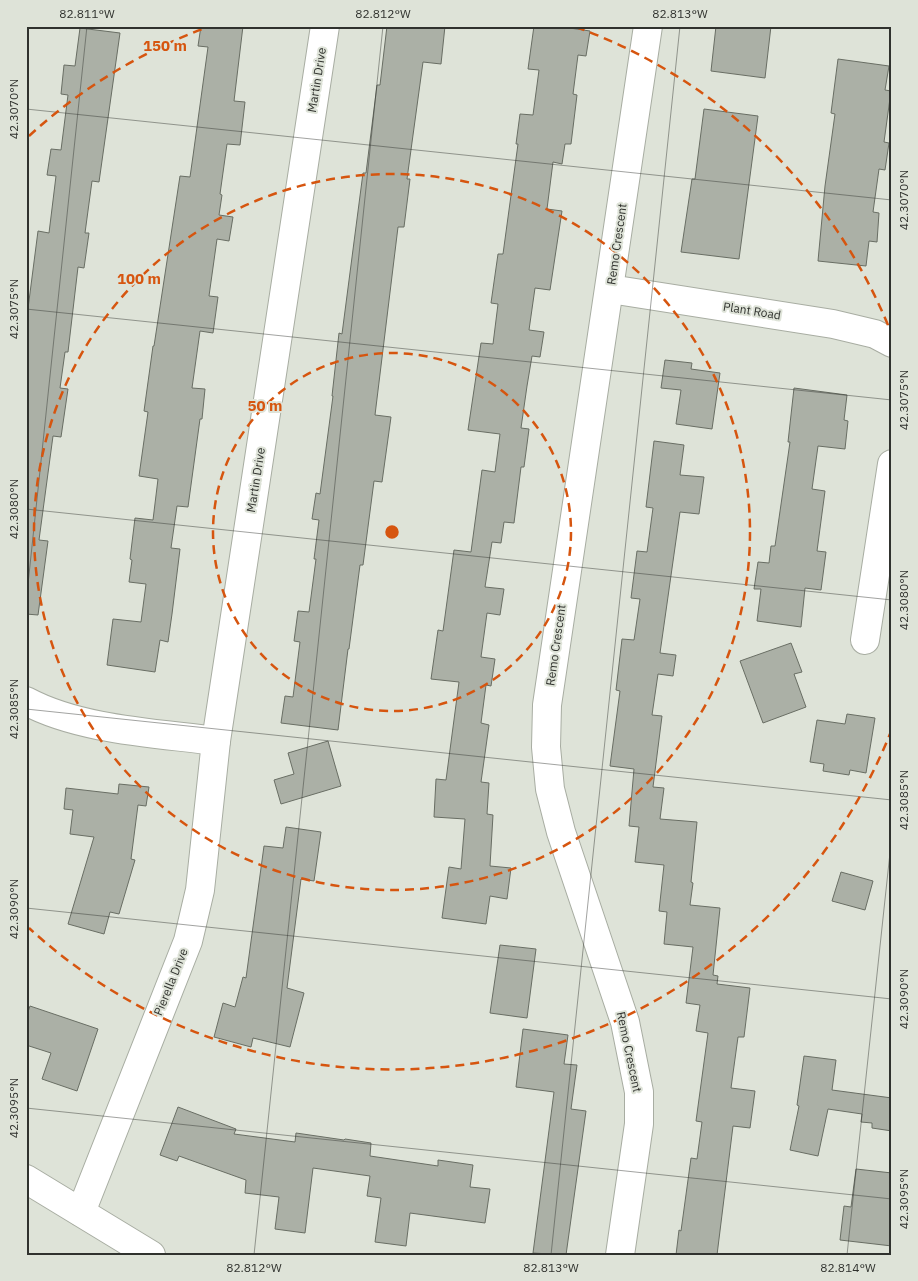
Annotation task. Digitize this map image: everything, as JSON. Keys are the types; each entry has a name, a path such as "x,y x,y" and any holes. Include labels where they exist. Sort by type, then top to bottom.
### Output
{"street":[{"name":"Martin Drive","path":"216,741 325,26"},
{"name":"Remo Crescent","path":"620,1255 639,1124 640,1092 625,1022 561,832 550,788 546,747 547,705 648,26"},
{"name":"Plant Road","path":"610,289 834,324 875,334 892,343"},
{"path":"865,640 892,464"},
{"path":"26,701 92,724 216,741"},
{"name":"Pierella Drive","path":"81,1212 188,941 200,890 216,741"},
{"path":"26,1179 151,1255"}],"building":[{"path":"201,26 243,26 234,101 245,102 240,145 227,144 219,215 233,217 229,241 217,239 209,296 218,297 213,333 200,331 192,388 205,389 202,419 200,419 188,507 177,506 171,548 180,549 172,614 168,642 160,640 155,672 107,665 113,619 141,622 146,584 129,582 132,560 130,559 135,518 153,520 158,479 139,476 148,412 144,411 180,176 190,177 208,47 198,46"},
{"path":"387,26 445,26 441,64 423,62 407,179 410,179 404,227 398,227 375,415 391,417 382,482 374,481 363,565 360,565 338,730 281,723 285,696 293,697 300,642 294,641 298,611 309,612 319,520 312,519 316,493 320,494 339,333 342,334 363,173 366,173 377,85 380,85"},
{"path":"534,26 556,26 590,31 586,56 578,55 573,94 577,95 571,144 565,144 562,164 553,162 547,209 562,211 550,290 535,288 529,330 544,332 540,357 532,356 527,386 521,428 529,429 524,467 521,467 514,523 504,522 501,543 492,542 485,587 504,589 500,615 487,613 481,657 495,659 491,686 486,685 481,723 489,725 481,782 489,783 487,814 493,815 490,866 511,868 507,899 490,896 486,924 442,918 449,867 461,869 465,819 434,817 436,779 446,780 459,682 431,679 438,630 443,631 454,550 471,552 482,470 495,472 500,434 468,430 481,343 493,344 498,304 491,303 498,254 503,254 518,144 516,144 520,114 533,115 539,70 528,69"},
{"path":"716,26 771,26 765,78 711,71"},
{"path":"80,28 120,33 99,182 92,181 85,233 89,233 84,268 78,267 68,352 65,352 60,388 68,389 61,437 53,436 39,540 48,541 38,615 26,614 26,324 38,231 49,233 56,176 47,175 51,149 61,150 68,95 61,94 64,65 75,66"},
{"path":"838,59 889,66 885,90 891,91 884,142 889,143 885,170 879,169 873,212 879,213 877,242 869,241 866,266 818,261 825,186 835,114 831,113"},
{"path":"704,109 758,116 739,259 681,252 692,179 695,179"},
{"path":"665,360 692,363 691,369 720,373 712,429 676,424 681,390 661,388"},
{"path":"794,388 847,395 844,420 848,421 845,449 818,446 812,489 825,491 817,551 826,552 821,590 805,588 801,627 757,621 761,589 754,589 758,562 769,563 771,546 775,546 790,442 788,442"},
{"path":"654,441 684,445 680,475 704,477 699,514 680,512 660,653 676,655 673,676 658,674 652,715 662,716 653,787 664,788 660,819 697,822 690,905 720,908 713,975 718,976 717,984 750,988 744,1037 738,1037 731,1088 755,1091 750,1128 733,1126 717,1255 676,1255 691,1158 697,1159 702,1122 696,1121 708,1033 696,1031 700,1005 686,1003 693,947 664,944 667,912 659,911 664,865 635,862 639,827 629,826 634,769 610,766 620,691 616,690 622,639 634,640 640,599 631,598 637,551 647,552 653,508 646,507"},
{"path":"791,643 802,672 794,674 806,707 763,723 740,661"},
{"path":"847,714 875,718 866,773 850,770 849,775 823,771 824,764 810,762 817,720 845,724"},
{"path":"328,741 341,786 281,804 274,780 294,774 288,753"},
{"path":"119,784 149,787 146,806 138,805 131,859 135,860 119,914 110,912 104,934 68,924 94,837 70,834 73,810 64,809 66,788 118,794"},
{"path":"286,827 321,832 314,881 301,879 287,988 304,993 290,1047 253,1038 251,1047 214,1037 223,1003 235,1007 243,977 246,978 264,846 283,848"},
{"path":"841,872 873,881 865,910 832,901"},
{"path":"500,945 536,949 527,1018 490,1013"},
{"path":"30,1006 98,1029 77,1091 42,1079 51,1053 26,1045 26,1018"},
{"path":"523,1029 568,1035 564,1064 577,1065 571,1109 586,1111 566,1255 533,1253 554,1092 516,1087"},
{"path":"804,1056 836,1060 832,1090 892,1098 892,1131 872,1128 872,1123 861,1122 862,1114 828,1109 818,1156 790,1150 799,1106 797,1105"},
{"path":"178,1107 236,1129 234,1134 295,1142 296,1133 345,1139 371,1143 370,1156 438,1166 438,1160 473,1165 470,1187 490,1189 485,1223 410,1213 406,1246 375,1242 381,1198 367,1196 370,1176 313,1168 305,1233 275,1229 279,1197 245,1193 246,1180 179,1156 177,1161 160,1155"},
{"path":"856,1169 892,1173 892,1246 840,1240 844,1206 851,1207"}]}
